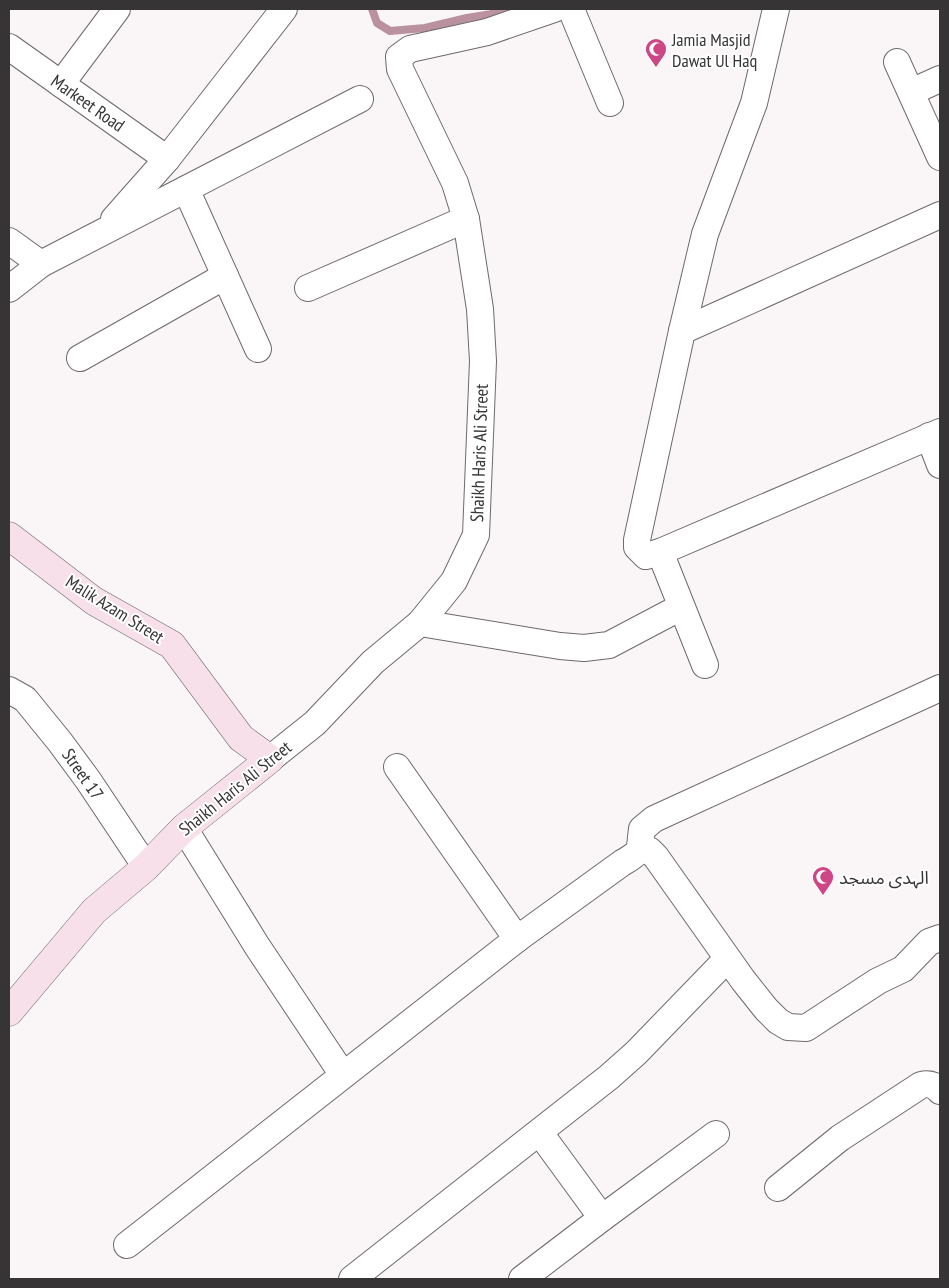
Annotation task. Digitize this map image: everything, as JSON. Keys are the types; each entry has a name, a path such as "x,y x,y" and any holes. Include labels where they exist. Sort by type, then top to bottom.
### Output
{"street":[{"path":"61,84 117,9"},
{"path":"104,231 167,159 284,9"},
{"name":"Shaikh Haris Ali Street","path":"9,1012 94,911 146,867 184,828 315,722 373,662 420,623 454,581 476,535 483,362 480,309 466,219 456,183 400,69 399,57 410,49 487,32 554,9"},
{"path":"571,9 610,103"},
{"path":"776,9 754,103 705,234 682,331 637,540 637,548 646,556 660,552 934,434 940,464"},
{"name":"Markeet Road","path":"9,47 167,159"},
{"path":"897,62 940,157"},
{"path":"911,92 940,79"},
{"path":"9,289 41,264 360,99"},
{"path":"186,189 258,349"},
{"path":"682,331 940,215"},
{"path":"308,288 466,219"},
{"path":"9,241 41,264"},
{"path":"80,358 225,276"},
{"name":"Malik Azam Street","path":"9,536 94,601 172,645 242,738 270,759"},
{"path":"660,552 705,665"},
{"path":"420,623 560,646 584,648 609,645 681,607"},
{"path":"128,1245 517,939 637,854 641,848 642,829 654,819 940,688"},
{"name":"Street 17","path":"9,690 25,699 60,742 88,780 146,867"},
{"path":"397,767 517,939"},
{"path":"184,828 257,946 343,1075"},
{"path":"641,848 649,850 656,857 727,959 766,1009 778,1021 788,1027 806,1028 878,982 903,969 929,942 940,938"},
{"path":"352,1279 609,1077 636,1053 727,959"},
{"path":"778,1188 840,1138 921,1084 927,1083 934,1086 940,1092"},
{"path":"540,1133 602,1218"},
{"path":"522,1279 716,1134"}],"waterway":[{"path":"372,9 377,23 390,31 425,28 498,13 507,9"}],"place":[{"name":"Jamia Masjid Dawat Ul Haq","path":"656,68"},
{"name":"الہدی مسجد","path":"823,896"}]}
